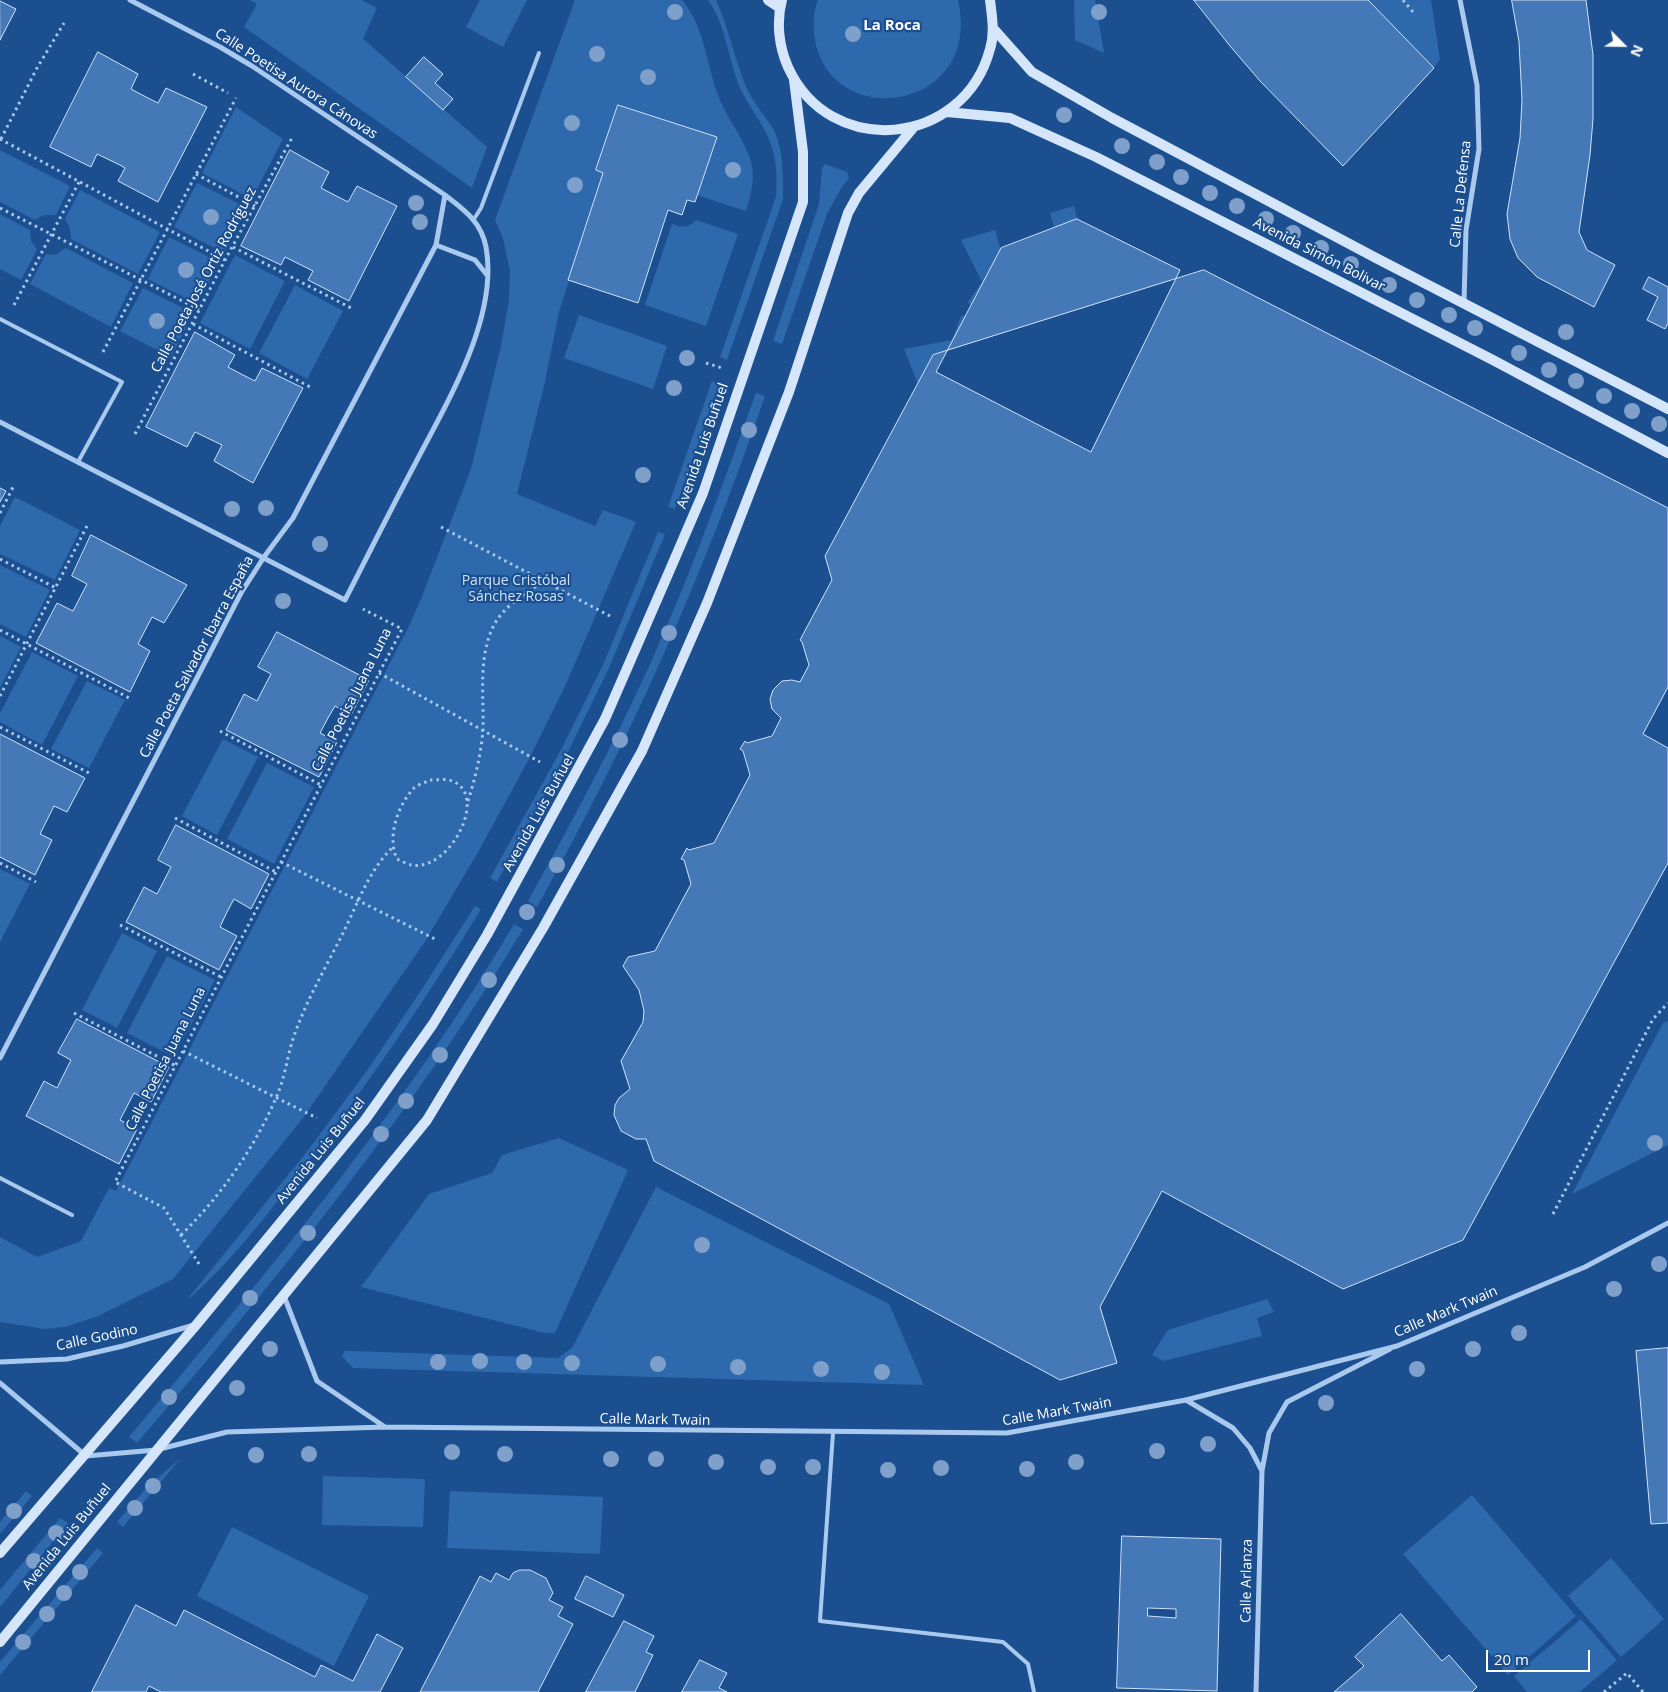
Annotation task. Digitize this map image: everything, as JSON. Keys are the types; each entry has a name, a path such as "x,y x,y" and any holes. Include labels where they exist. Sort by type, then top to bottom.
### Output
{"main road":[{"path":"768,0 781,4 779,33 784,57 794,80 816,106 845,124 879,131 913,128 930,122 947,112 962,99 984,66 991,48 993,28 990,0"},
{"name":"Avenida Simón Bolivar","path":"993,28 1032,72 1112,118 1668,409"},
{"name":"Avenida Luis Buñuel","path":"0,1554 86,1456 365,1120 433,1024 504,905 605,719 703,493 803,202 803,152 794,80"},
{"name":"Avenida Simón Bolivar","path":"947,112 1010,118 1096,157 1492,359 1668,453"},
{"name":"Avenida Luis Buñuel","path":"0,1642 427,1120 556,904 642,751 707,603 785,401 848,213 859,193 913,128"}],"street":[{"name":"Calle Poetisa Aurora Cánovas","path":"130,0 220,46 445,195"},
{"name":"Calle La Defensa","path":"1460,0 1477,85 1479,149 1466,230 1464,302"},
{"path":"0,422 345,600 463,372 482,309 488,275 486,246 474,219 445,195"},
{"name":"Calle Poeta Salvador Ibarra España","path":"0,1058 242,593 264,557 294,518 436,246 445,195"},
{"path":"436,246 475,260 488,275"},
{"name":"Calle Mark Twain","path":"156,1450 227,1432 386,1428 1007,1433 1186,1400 1397,1346 1585,1267 1668,1223"},
{"path":"284,1296 316,1381 386,1428"},
{"name":"Calle Godino","path":"0,1362 67,1359 123,1346 197,1324"},
{"name":"Calle Arlanza","path":"1256,1692 1258,1542 1262,1472 1268,1433 1287,1402 1397,1346"},
{"path":"0,1383 86,1456 156,1450"},
{"name":"Calle Arlanza","path":"1186,1400 1233,1428 1250,1448 1262,1472"}],"lane":[{"path":"474,219 481,208 539,53"},
{"path":"0,318 122,382 78,462"},
{"path":"0,1178 72,1215"},
{"path":"833,1433 820,1621 1003,1642 1028,1664 1034,1692"}],"path":[{"path":"1403,0 1413,12"},
{"path":"64,23 37,68 0,139 225,260"},
{"path":"193,74 228,93"},
{"path":"114,331 236,98"},
{"name":"Calle Poeta José Ortiz Rodríguez","path":"135,434 225,260 293,136"},
{"path":"196,174 255,206"},
{"path":"23,287 79,182"},
{"path":"0,208 200,310"},
{"path":"233,247 350,308"},
{"path":"193,324 310,387"},
{"path":"706,363 724,369"},
{"path":"0,513 14,485"},
{"path":"0,696 88,524"},
{"path":"440,527 610,616"},
{"path":"0,559 56,588"},
{"path":"468,802 465,792 450,780 430,780 413,788 392,831 392,848 397,859 413,865 436,860 451,846 464,826 483,731 482,673 493,626 507,608 544,581"},
{"name":"Calle Poetisa Juana Luna","path":"181,1235 164,1208 115,1182 402,630 345,600"},
{"path":"0,630 131,699"},
{"path":"379,673 540,762"},
{"path":"0,727 91,774"},
{"path":"220,731 321,785"},
{"path":"175,818 276,872"},
{"path":"199,1264 181,1235 200,1217 242,1160 260,1130 276,1098 294,1036 359,900 382,858 392,848"},
{"path":"281,862 437,940"},
{"path":"0,863 36,882"},
{"path":"120,925 221,977"},
{"path":"1553,1214 1653,1019 1668,1003"},
{"path":"74,1013 176,1066"},
{"path":"183,1051 317,1118"},
{"path":"1604,1692 1627,1673 1643,1692"}],"green space":[{"path":"250,0 361,0 377,8 363,39 487,147 472,188 244,27 257,4"},
{"path":"480,0 527,0 503,47 466,27"},
{"name":"Parque Cristóbal Sánchez Rosas","path":"575,0 682,0 690,11 701,35 720,100 750,157 753,178 746,211 696,195 716,137 618,105 596,170 603,173 559,312 544,386 517,494 595,526 603,510 636,522 566,684 530,757 481,847 426,940 303,1118 173,1279 98,1316 65,1327 45,1329 0,1322 0,1237 37,1257 81,1241 109,1188 116,1191 408,628 421,599 471,469 501,346 509,300 510,271 503,238 495,220"},
{"path":"708,0 716,0 748,90 776,135 783,171 783,199 727,360 720,357 776,197 776,174 771,143 741,90 719,21"},
{"path":"818,0 958,0 960,37 949,65 930,85 904,96 877,98 851,90 829,73 816,45 814,34 815,11"},
{"path":"1074,0 1095,0 1104,53 1075,40"},
{"path":"1368,0 1431,0 1440,59 1434,68"},
{"path":"236,107 283,139 252,199 202,173"},
{"path":"0,150 70,186 56,215 44,215 35,220 0,202"},
{"path":"825,164 847,172 849,178 827,214 782,344 773,341 819,204 822,168"},
{"path":"197,183 248,208 224,253 174,227"},
{"path":"80,190 160,232 138,274 71,239 70,228 65,219"},
{"path":"1074,206 1090,264 1061,250 1050,213"},
{"path":"0,214 30,230 31,241 37,250 21,280 0,269"},
{"path":"696,220 738,234 706,326 645,305 672,224 685,227 691,225"},
{"path":"995,230 1016,300 963,345 933,355 918,384 904,349 952,340 961,316 977,314 968,302 982,282 961,240"},
{"path":"169,237 219,262 197,304 148,279"},
{"path":"66,248 133,283 111,327 30,284 46,254 55,255"},
{"path":"235,255 285,281 250,349 200,323"},
{"path":"295,285 343,311 307,379 259,353"},
{"path":"143,288 193,313 171,357 120,331"},
{"path":"579,315 667,346 653,389 564,358"},
{"path":"712,381 719,384 675,509 668,507"},
{"path":"756,393 765,396 716,529 663,657 603,782 537,907 528,901 607,753 666,629"},
{"path":"15,497 80,530 55,580 0,554 0,526"},
{"path":"658,532 665,534 609,668 568,752 497,882 490,878 562,748 603,665"},
{"path":"0,565 50,590 26,637 0,624"},
{"path":"0,636 21,647 0,688"},
{"path":"32,652 78,676 42,745 0,722 0,713"},
{"path":"87,681 125,700 89,768 51,749"},
{"path":"223,739 258,757 217,835 182,816"},
{"path":"267,763 314,787 274,864 227,839"},
{"path":"0,869 30,884 0,942"},
{"path":"475,906 481,909 460,943 395,1043 349,1107 247,1239 218,1271 186,1301 309,1149 366,1072"},
{"path":"514,924 523,929 480,998 389,1130 291,1258 137,1443 129,1437 283,1251 381,1124 472,992"},
{"path":"122,933 157,951 117,1028 82,1010"},
{"path":"167,956 215,980 174,1057 127,1033"},
{"path":"1668,1021 1668,1145 1572,1194 1663,1023"},
{"path":"559,1138 628,1170 555,1333 545,1333 361,1287 429,1194 492,1173 502,1155"},
{"path":"656,1187 889,1304 924,1385 353,1368 342,1356 345,1351 351,1351 558,1358 572,1348"},
{"path":"1267,1299 1274,1312 1257,1318 1262,1336 1164,1361 1152,1355 1168,1330"},
{"path":"181,1458 123,1527 117,1522 147,1487"},
{"path":"323,1476 425,1479 423,1527 322,1525"},
{"path":"26,1491 32,1496 0,1534 0,1522"},
{"path":"450,1491 603,1497 600,1554 447,1548"},
{"path":"1472,1495 1576,1616 1508,1675 1403,1554"},
{"path":"60,1518 68,1523 0,1607 0,1590"},
{"path":"232,1527 369,1596 334,1666 197,1596"},
{"path":"97,1548 103,1553 0,1675 0,1662"},
{"path":"1611,1558 1664,1619 1621,1657 1568,1596"},
{"path":"1581,1619 1617,1660 1580,1692 1527,1692 1514,1676"}],"building":[{"path":"1194,0 1368,0 1434,68 1343,166 1260,81"},
{"path":"1512,0 1586,0 1593,55 1593,119 1579,232 1587,250 1615,265 1594,307 1537,277 1518,258 1510,239 1507,214 1520,138 1522,100 1519,42"},
{"path":"0,1 16,9 0,40"},
{"path":"98,52 138,74 131,89 146,97 158,103 166,88 207,107 158,202 118,181 125,168 120,165 97,154 91,167 50,147"},
{"path":"424,57 443,74 435,83 453,99 443,110 406,77"},
{"path":"618,105 717,137 695,202 687,200 682,215 668,210 638,303 568,280 603,173 596,170"},
{"path":"290,150 329,172 321,188 348,202 357,186 397,206 349,301 308,280 313,271 285,257 281,265 241,246"},
{"path":"1077,219 1180,270 1091,452 936,372 1001,248"},
{"path":"1204,270 1668,508 1668,687 1643,734 1668,748 1668,863 1463,1240 1343,1289 1162,1191 1100,1307 1117,1363 1060,1380 654,1161 646,1139 636,1139 621,1131 614,1115 615,1105 619,1098 630,1089 621,1061 643,1022 644,1011 639,990 623,966 628,957 655,951 691,884 684,860 681,859 687,848 689,850 714,843 750,775 743,751 740,749 745,741 747,743 772,736 781,718 772,709 770,699 773,690 782,681 792,680 800,682 809,665 800,640 832,580 825,556 933,355"},
{"path":"1649,277 1668,287 1668,323 1665,329 1647,320 1658,297 1643,289"},
{"path":"195,332 235,355 228,367 241,374 255,381 262,368 303,388 253,483 214,461 222,445 195,432 187,447 146,427"},
{"path":"0,488 6,491 0,502"},
{"path":"91,535 187,585 164,623 152,617 138,644 150,651 130,692 36,643 57,603 73,611 87,584 72,576"},
{"path":"277,632 369,680 351,715 335,706 320,733 337,742 319,777 226,730 244,694 257,701 271,674 258,667"},
{"path":"0,734 85,778 67,812 54,806 40,834 52,840 35,875 0,857"},
{"path":"176,825 269,874 251,909 234,899 227,912 220,927 237,936 219,970 126,922 144,887 157,894 171,867 158,860"},
{"path":"77,1019 169,1067 151,1102 134,1093 120,1120 137,1129 119,1164 26,1116 44,1081 57,1088 71,1060 58,1053"},
{"path":"1668,1348 1668,1523 1651,1524 1636,1351"},
{"path":"1122,1536 1221,1539 1217,1691 1117,1688","holes":["1148,1608 1176,1609 1176,1618 1148,1616"]},
{"path":"520,1570 530,1570 546,1578 553,1593 549,1600 563,1607 558,1616 573,1624 538,1692 420,1692 480,1576 491,1582 496,1573 509,1580 513,1573"},
{"path":"586,1576 624,1595 613,1617 575,1599"},
{"path":"136,1605 176,1626 184,1610 315,1677 321,1665 353,1681 377,1634 403,1648 380,1692 161,1692 149,1686 146,1692 92,1692"},
{"path":"1401,1614 1442,1661 1449,1655 1477,1687 1472,1692 1334,1692 1364,1666 1355,1657"},
{"path":"624,1621 654,1636 646,1652 653,1655 635,1692 586,1692"},
{"path":"700,1660 727,1673 719,1688 727,1692 682,1692"}],"district":[{"name":"La Roca","path":"892,26"}]}
